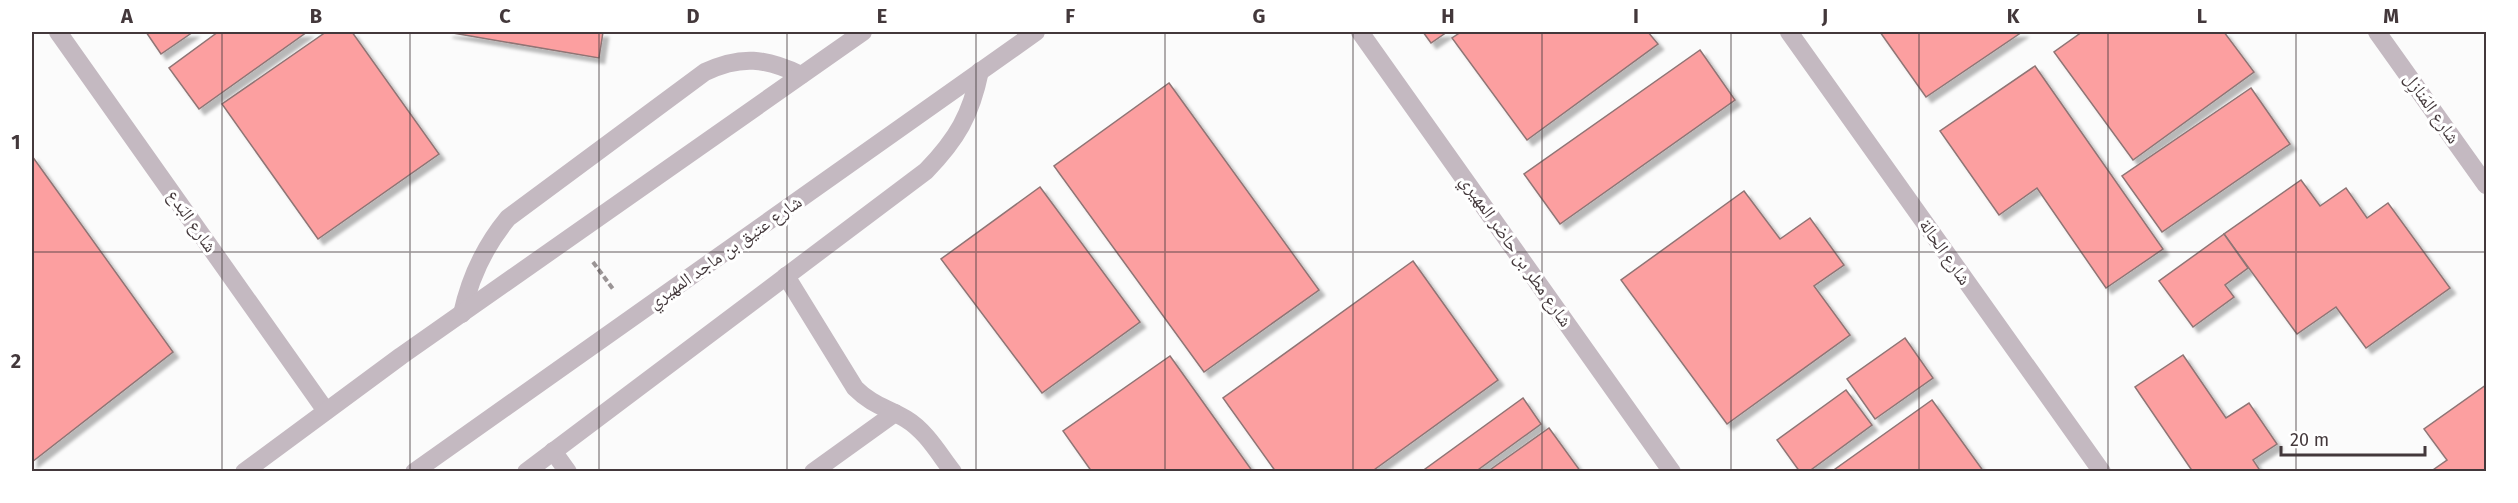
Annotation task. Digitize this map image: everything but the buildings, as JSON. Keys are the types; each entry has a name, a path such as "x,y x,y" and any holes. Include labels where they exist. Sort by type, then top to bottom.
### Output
{"street":[{"name":"شارع البَدع","path":"58,32 326,411"},
{"path":"244,471 462,314 863,32"},
{"name":"شارع عتيق بن ماجد المهيري","path":"414,471 1036,32"},
{"name":"شارع مطر بن حاضر المهيري","path":"1360,32 1672,471"},
{"name":"شارع الحالة","path":"1789,32 2102,471"},
{"name":"شارع المَنازِل","path":"2377,32 2487,185"},
{"path":"462,314 468,287 478,261 492,237 508,218 705,72 722,64 742,60 763,61 782,66 801,75"},
{"path":"526,471 926,171 946,150 963,126 974,100 981,71"},
{"path":"786,276 855,388 866,399 895,413 919,429 953,471"},
{"path":"813,471 895,413"},
{"path":"553,451 568,471"}],"path":[{"path":"573,236 633,316"}]}
